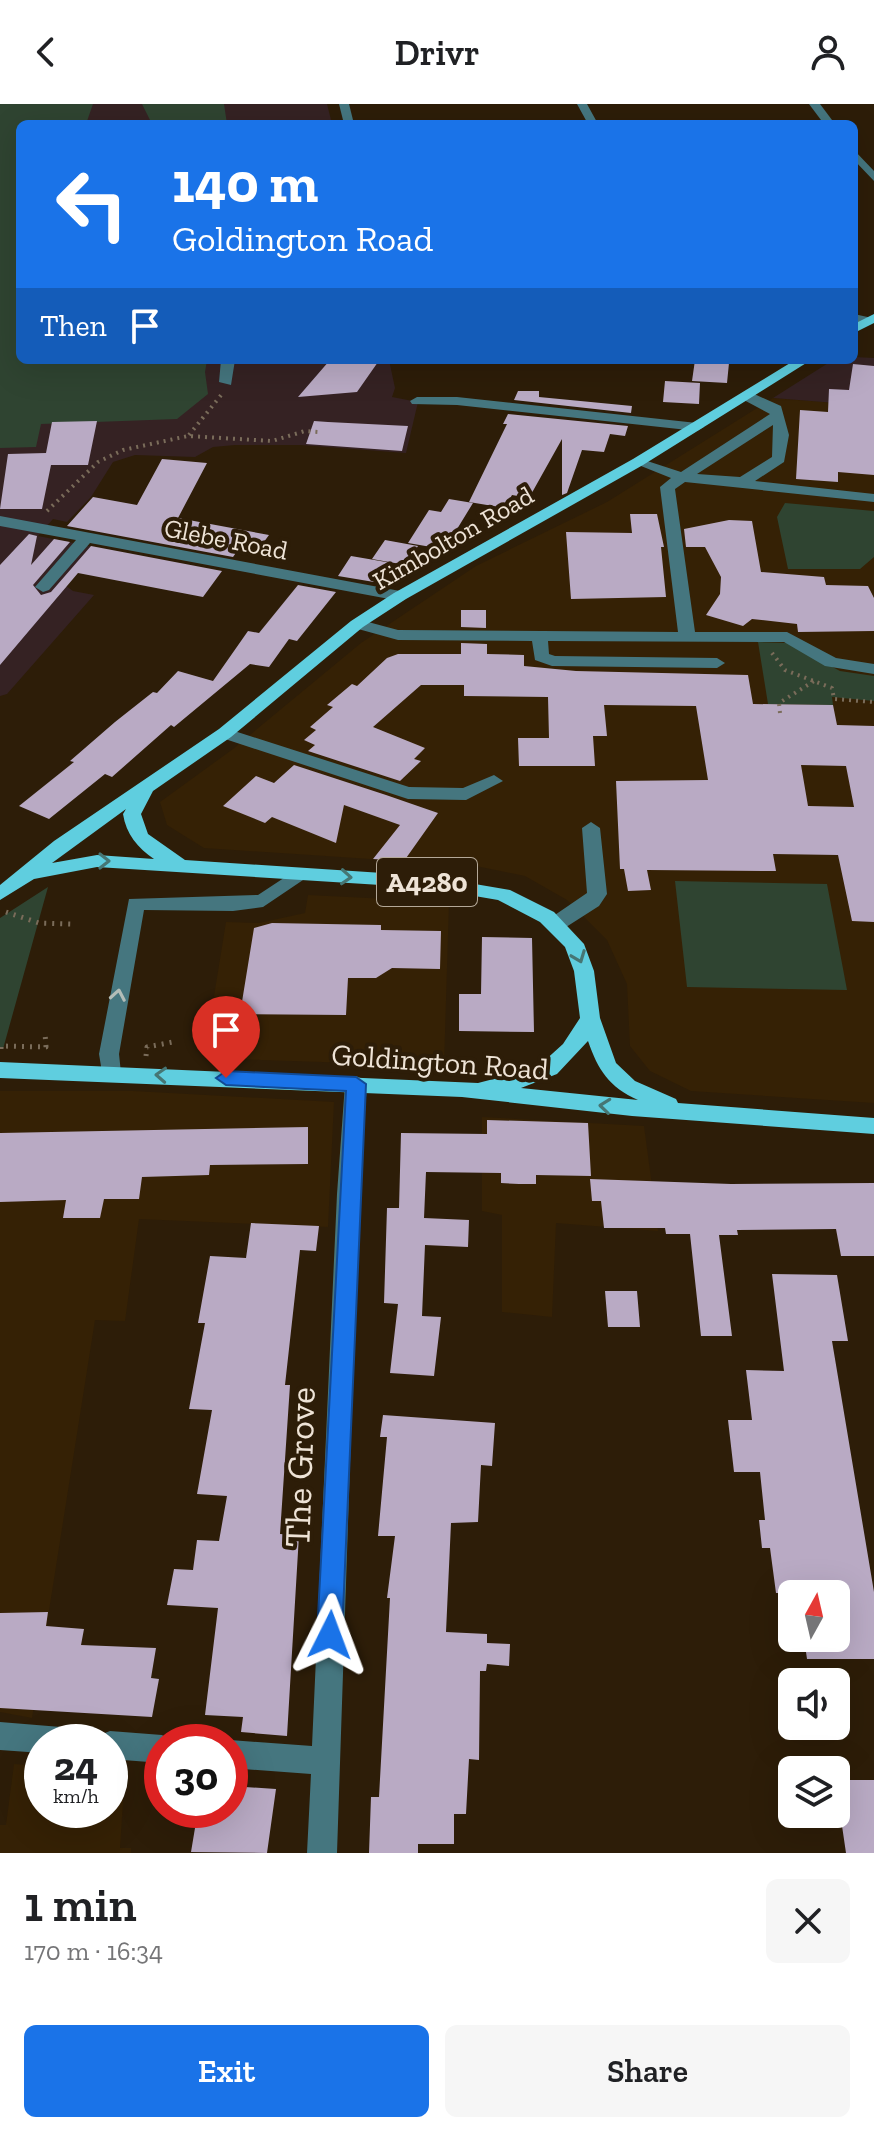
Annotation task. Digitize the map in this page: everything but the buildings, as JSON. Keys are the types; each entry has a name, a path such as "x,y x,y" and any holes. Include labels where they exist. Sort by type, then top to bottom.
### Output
{"main road":[{"name":"Kimbolton Road","path":"28,874 61,845 225,733 357,624 400,596 638,462 798,364"},
{"path":"147,789 132,814 135,830 154,851 185,866"},
{"name":"A4280","path":"1,902 28,874 97,861 485,889 518,900 556,924 580,956 590,1018 603,1057 616,1078 683,1111"},
{"name":"A4280","path":"462,1089 542,1074 568,1056 590,1018"},
{"name":"Goldington Road","path":"0,1070 462,1089 874,1126"}],"street":[{"path":"814,104 827,120"},
{"path":"858,158 874,178"},
{"path":"226,382 228,364"},
{"path":"743,482 779,459 782,435 776,409 747,396"},
{"path":"417,401 457,401 697,427"},
{"path":"687,636 667,487 777,416"},
{"path":"638,462 683,477 874,498"},
{"name":"Glebe Road","path":"0,521 400,596"},
{"path":"43,587 87,537"},
{"path":"357,624 398,635 787,637 831,662 874,669"},
{"path":"540,635 541,656 552,661 717,663"},
{"path":"225,733 408,793 466,794 494,781"},
{"path":"556,924 592,901 597,894 591,828"},
{"path":"110,1073 109,1054 136,904 221,905 263,901 299,874"},
{"name":"The Grove","path":"322,1853 348,1194 356,1084"},
{"path":"0,1736 24,1738"},
{"path":"248,1755 325,1761"}],"path":[{"path":"188,436 196,423 218,406 226,382"},
{"path":"39,528 98,462 123,450 188,436 218,435 272,441 305,431 319,432"},
{"path":"767,637 774,657 785,670 832,688 834,699 874,702"},
{"path":"780,713 779,703 814,681"},
{"path":"1,902 39,923 71,924"},
{"path":"0,1051 1,1046 46,1047 45,1033"},
{"path":"145,1059 147,1047 173,1042"}],"shaded area":[{"path":"0,104 327,104 331,120 16,120 16,364 390,364 395,388 392,397 418,402 406,453 301,445 235,445 213,447 195,457 135,455 113,462 91,497 67,522 53,519 38,536 94,547 62,583 73,591 94,595 7,694 0,696"},
{"path":"858,357 874,358 874,406 773,398 827,364 858,364"},
{"path":"773,398 874,406 874,1103 691,1091 650,1071 630,1046 627,984 607,940 567,900 525,876 476,866 204,848 167,825 160,802 233,749 361,643 476,566 607,502"},
{"path":"308,895 449,902 444,1066 204,1058 226,922 259,923 305,913"},
{"path":"0,1091 133,1091 334,1102 328,1227 139,1219 125,1321 95,1320 32,1718 0,1712"},
{"path":"482,1117 644,1126 658,1231 556,1223 552,1317 502,1312 502,1215 482,1211"},
{"path":"14,1764 24,1765 24,1828 121,1828 120,1848 131,1848 131,1853 0,1853 0,1825 6,1825"}],"green space":[{"path":"0,104 93,104 87,120 16,120 16,364 206,364 208,394 177,419 41,424 36,447 0,448"},
{"path":"142,104 224,104 226,120 150,120"},
{"path":"785,503 874,511 874,557 860,569 788,569 777,517"},
{"path":"758,642 787,643 840,671 874,676 874,701 832,697 833,705 768,704"},
{"path":"675,881 827,884 847,990 687,987"},
{"path":"48,887 3,1049 0,1049 0,918"}],"route":[{"path":"226,1078 356,1084 348,1194 330,1635"}]}
